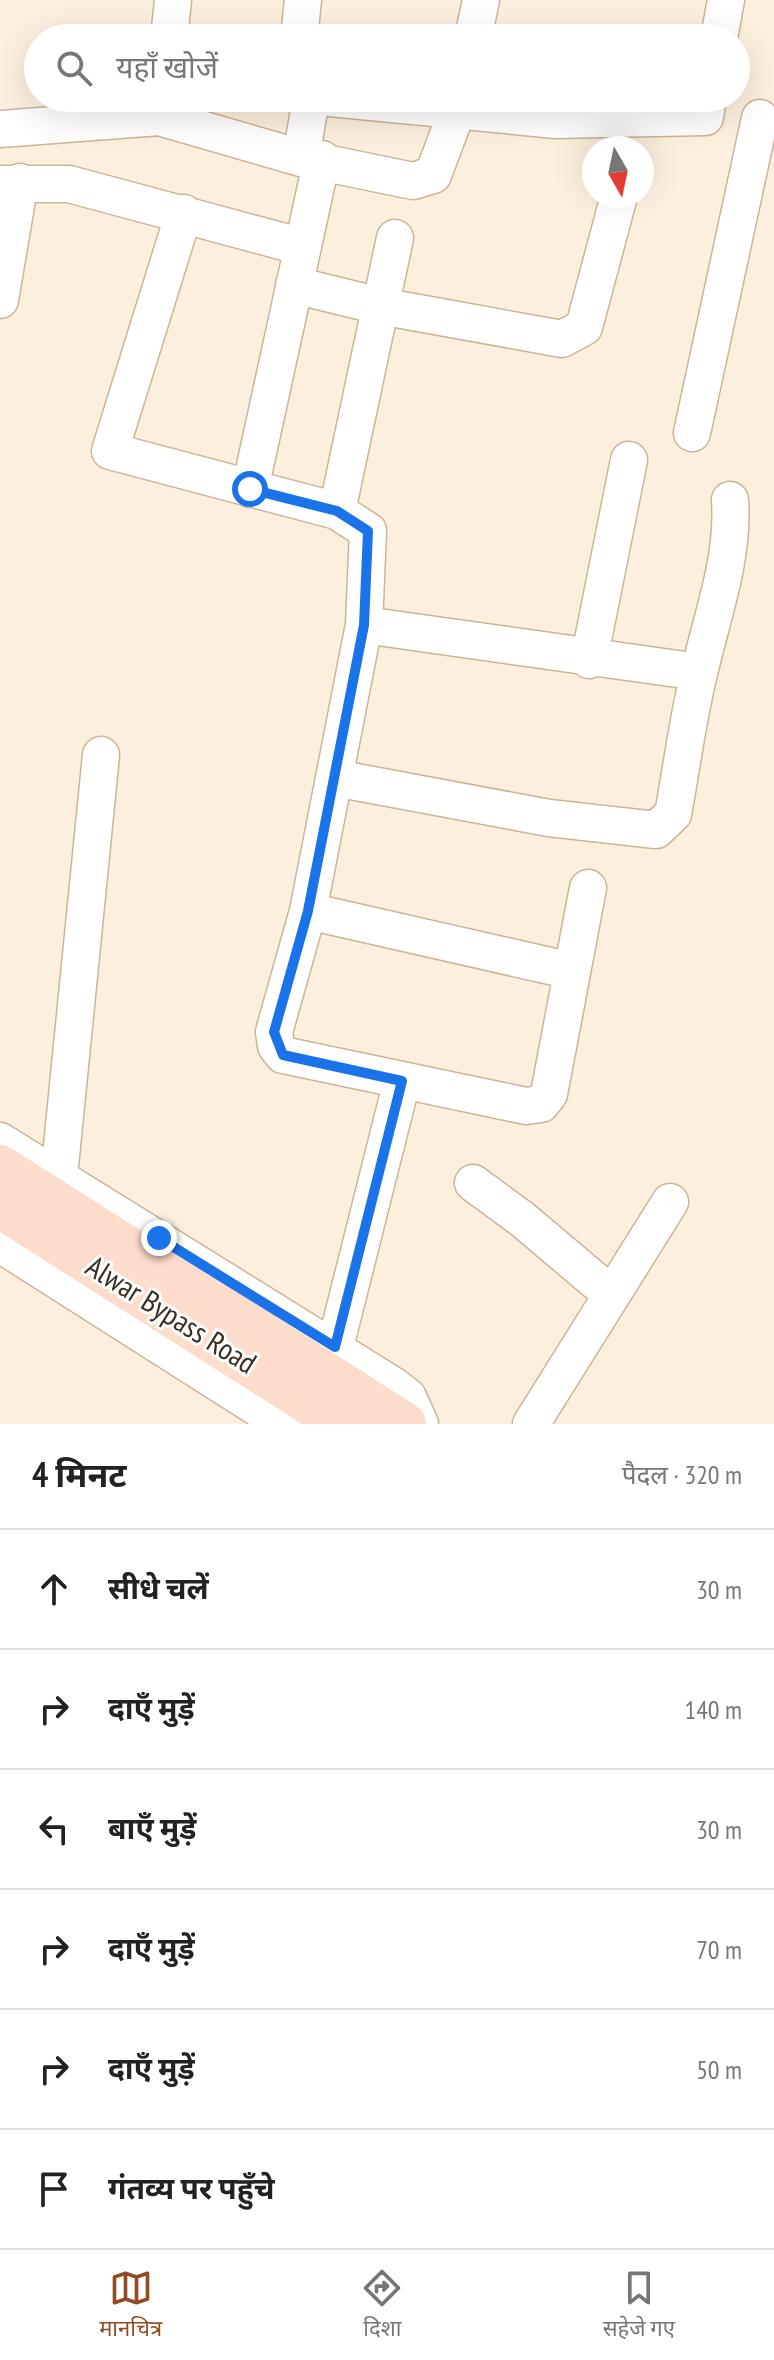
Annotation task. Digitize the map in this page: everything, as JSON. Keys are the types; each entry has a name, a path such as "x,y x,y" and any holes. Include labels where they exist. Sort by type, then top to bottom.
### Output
{"main road":[{"name":"Alwar Bypass Road","path":"0,1167 404,1424"},
{"name":"Alwar Bypass Road","path":"0,1206 337,1420"}],"street":[{"path":"170,24 173,0"},
{"path":"300,24 303,0"},
{"path":"476,24 481,0"},
{"path":"722,24 726,0"},
{"path":"0,129 130,112"},
{"path":"172,112 312,159 413,181 433,175 457,112"},
{"path":"250,489 303,247 312,159 311,112"},
{"path":"508,112 636,134 695,112"},
{"path":"692,433 767,118 730,112"},
{"path":"0,300 10,183 69,184 303,247"},
{"path":"294,285 380,306 562,339 584,327 616,208"},
{"path":"184,213 110,451 337,511 368,531 364,625 308,911 274,1032 276,1046 283,1055 526,1106 541,1104 549,1094 588,888"},
{"path":"337,511 395,238"},
{"path":"589,660 629,460"},
{"path":"335,778 549,818 656,830 673,814 699,672 726,566 732,527 730,500"},
{"path":"364,625 589,660 699,672"},
{"path":"61,1159 101,755"},
{"path":"308,911 572,971"},
{"path":"338,1335 402,1081"},
{"path":"0,1141 61,1159 338,1335 408,1397 420,1424"},
{"path":"473,1183 522,1219 612,1295"},
{"path":"531,1424 670,1202"},
{"path":"0,1244 283,1424"}],"route":[{"path":"159,1238 335,1347 402,1081 283,1055 276,1046 274,1032 308,911 364,625 368,531 337,511 250,489"}]}
